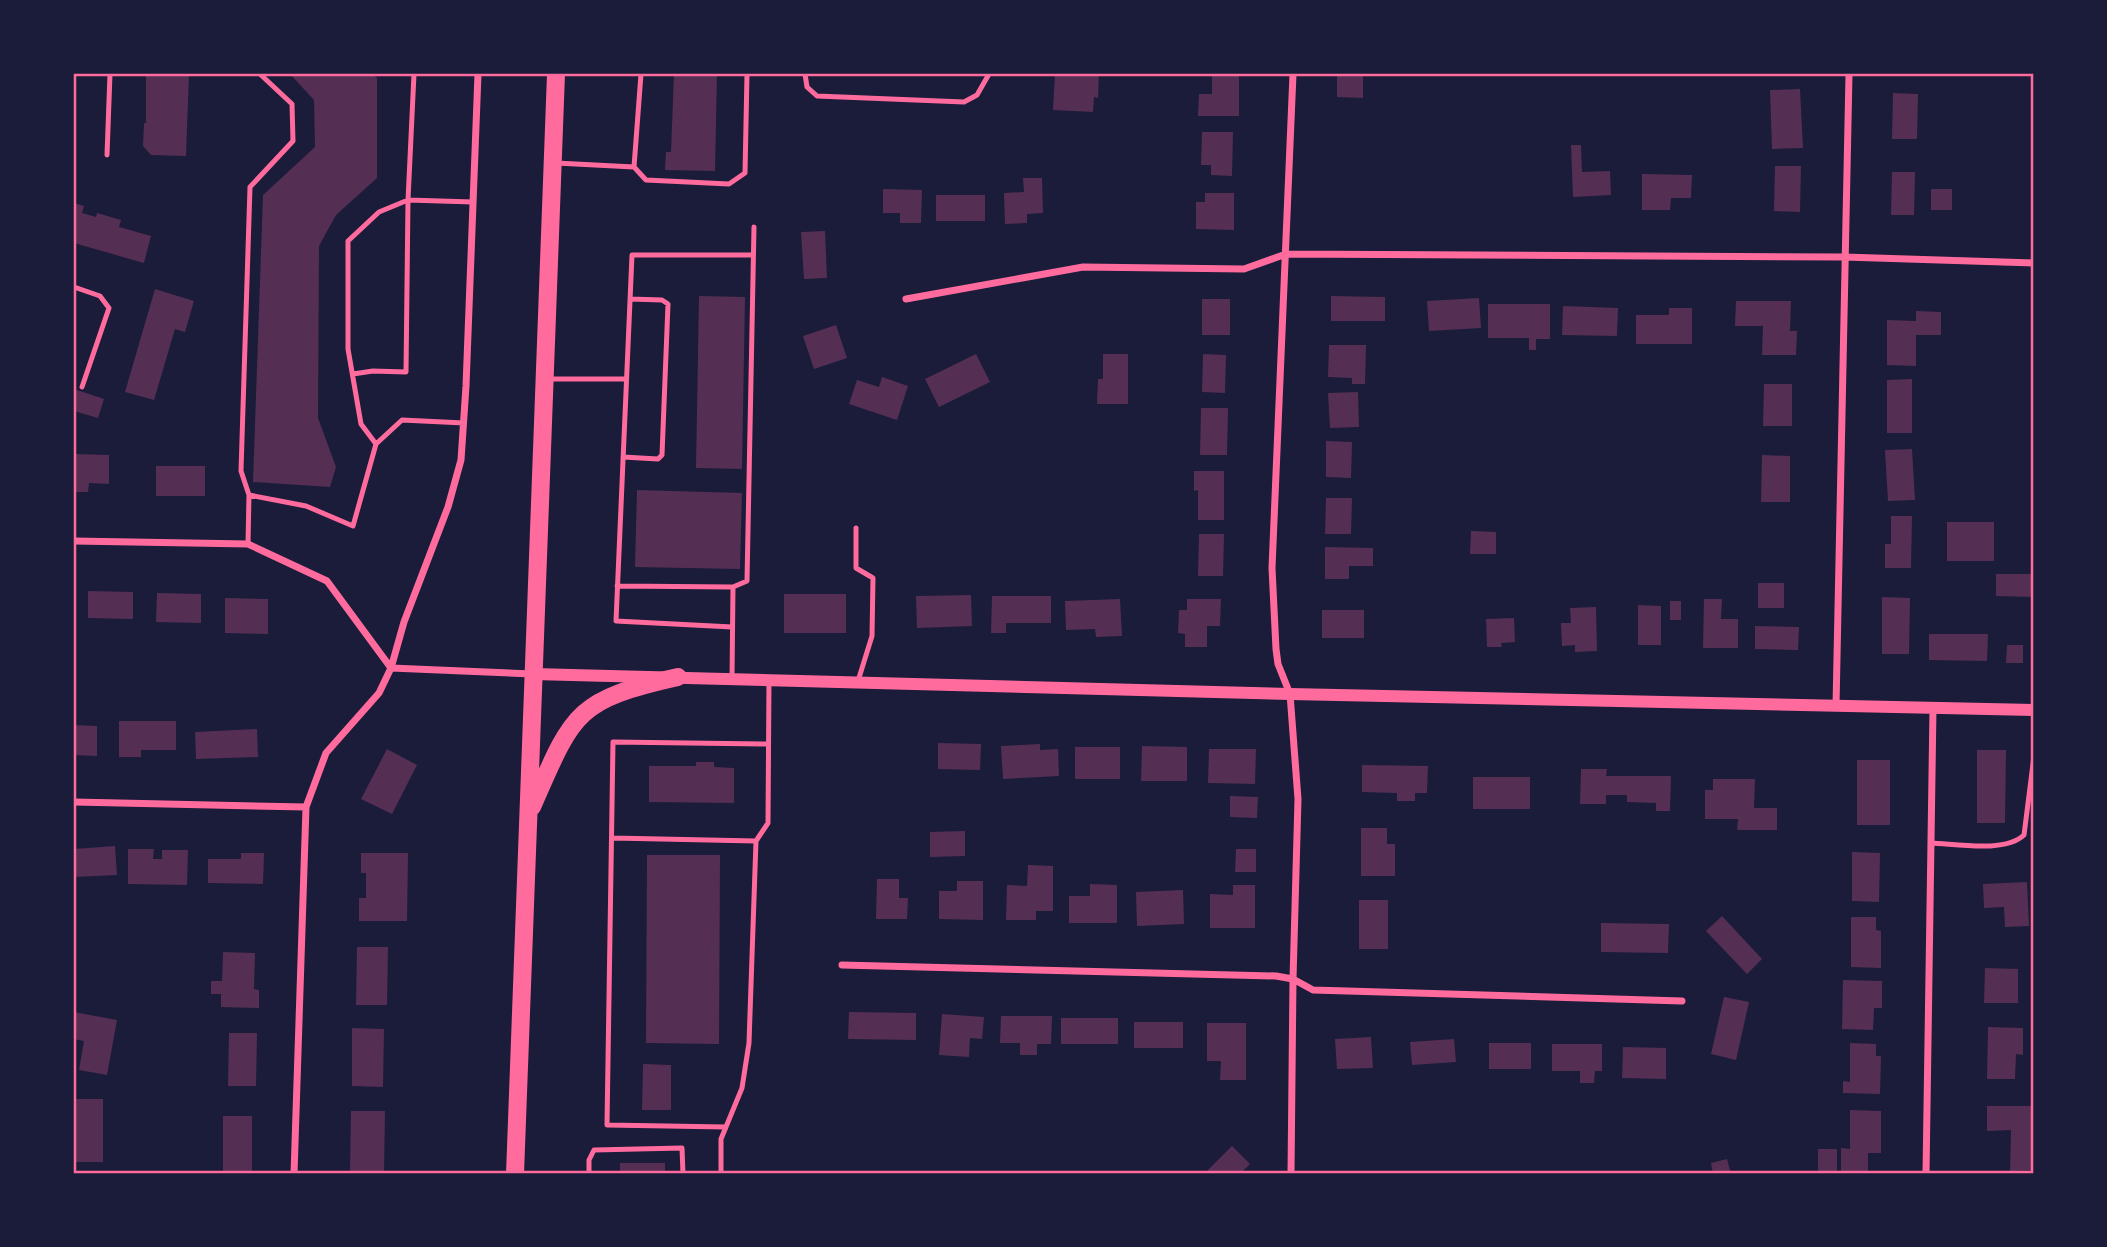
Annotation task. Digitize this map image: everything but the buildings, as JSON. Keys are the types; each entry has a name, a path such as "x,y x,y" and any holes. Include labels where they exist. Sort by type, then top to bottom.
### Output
{"main road":[{"path":"515,1174 556,74"},
{"path":"528,817 560,741 580,715 604,698 678,677"}],"street":[{"path":"294,1174 306,807 326,753 379,693 391,668 404,622 456,482 464,423 478,74"},
{"path":"1291,1174 1298,799 1290,694 1278,664 1272,568 1293,74"},
{"path":"1836,706 1849,74"},
{"path":"906,299 1083,267 1244,269 1286,254 1844,257 2034,263"},
{"path":"74,541 247,544 327,581 391,668"},
{"path":"391,668 1290,694 2034,710"},
{"path":"1926,1174 1933,708"},
{"path":"74,802 306,807"},
{"path":"842,965 1276,976 1293,979 1313,990 1682,1001"}],"lane":[{"path":"107,155 110,74"},
{"path":"247,544 249,495 241,471 250,187 293,141 292,104 261,74"},
{"path":"353,374 373,371 406,372 408,200 414,74"},
{"path":"634,167 641,74"},
{"path":"553,163 634,167 646,180 729,184 745,173 747,74"},
{"path":"805,74 807,87 817,96 964,102 977,95 989,74"},
{"path":"376,444 361,424 348,349 348,241 379,212 408,200 473,202"},
{"path":"617,586 733,587 747,581 754,227"},
{"path":"733,626 615,621 632,255 753,256"},
{"path":"74,287 100,296 109,308 82,387"},
{"path":"623,457 658,459 663,455 668,304 662,300 630,299"},
{"path":"545,379 626,379"},
{"path":"249,495 306,506 353,526 376,444 402,420 464,423"},
{"path":"856,528 856,568 873,578 872,636 858,682"},
{"path":"732,678 733,587"},
{"path":"721,1174 721,1139 743,1088 748,1043 755,841 768,823 769,680"},
{"path":"726,1127 607,1125 614,742 768,744"},
{"path":"1931,843 2002,846 2017,842 2024,835 2034,756"},
{"path":"612,838 755,841"},
{"path":"589,1174 594,1150 682,1148 683,1174"}]}
